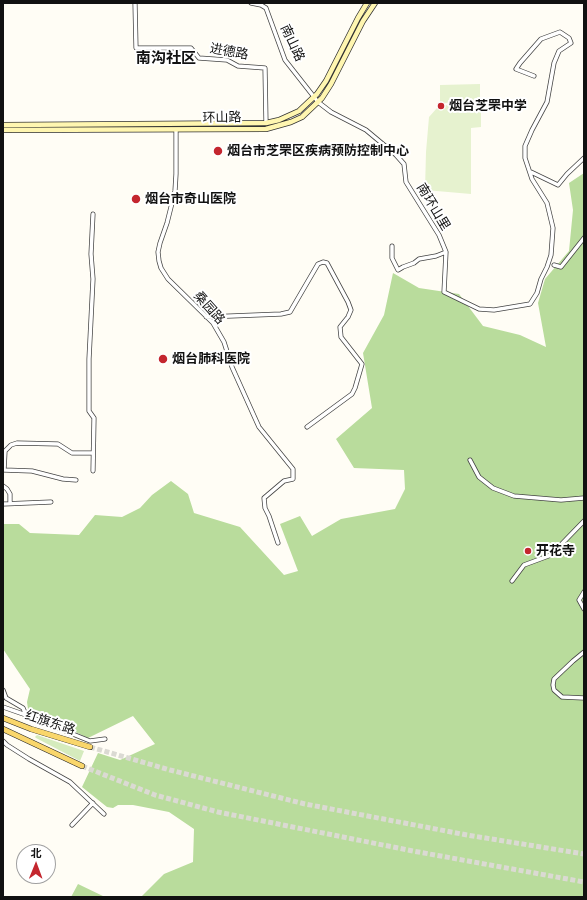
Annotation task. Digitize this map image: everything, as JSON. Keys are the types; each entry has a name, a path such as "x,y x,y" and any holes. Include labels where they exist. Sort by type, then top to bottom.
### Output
{"main road":[{"name":"环山路","path":"3,125 266,123 289,117 299,111 314,97 326,81 367,3"},
{"name":"环山路","path":"3,130 176,130 274,127 291,122 302,117 318,102 331,84 363,21 376,3"},
{"name":"红旗东路","path":"3,718 31,729 90,747"},
{"name":"红旗东路","path":"3,729 82,766"}],"street":[{"name":"进德路","path":"135,3 136,48 191,48 199,58 227,60 238,66 265,68 266,123"},
{"name":"南山路","path":"251,3 261,5 266,8 286,60 314,97"},
{"path":"392,246 392,258 398,270 414,263 419,259 436,256 446,252 444,292 479,309 494,310 530,304 537,293 540,280 551,254 553,228 547,203 532,179 531,172 525,158 525,146 547,102 554,64 559,51 571,43 569,38 560,32 541,39 516,69 534,76"},
{"name":"南环山里","path":"314,97 330,112 366,130 396,155 404,164 406,182 439,234 446,252"},
{"name":"桑园路","path":"176,130 175,190 167,223 160,243 158,252 159,261 161,268 168,279 213,323 224,342 232,367 258,426 294,469 293,479 284,481 264,498 265,508 278,543"},
{"path":"531,172 558,185 584,158"},
{"path":"93,214 93,279 89,359 89,410 94,418 93,471"},
{"path":"554,265 561,267 584,238"},
{"path":"206,317 281,314 290,312 318,264 323,262 327,263 351,310 348,317 340,327 341,337 362,364 352,394 307,427"},
{"path":"76,480 63,479 32,471 4,471 5,451 11,445 17,443 58,444 72,453 93,453"},
{"path":"470,460 479,477 493,488 514,496 561,500 584,498"},
{"path":"3,486 10,494 10,503"},
{"path":"3,504 51,502"},
{"path":"512,581 524,565 551,555 584,521"},
{"path":"584,592 579,600 584,609"},
{"path":"584,652 554,679 553,685 554,690 562,697 584,698"},
{"path":"3,690 6,698 23,708 26,715"},
{"path":"3,707 90,741 105,739"},
{"path":"3,741 29,760 70,782 104,814"},
{"path":"72,825 93,804"}],"green space":[{"path":"480,84 480,102 440,103 440,85"},
{"path":"438,105 481,106 481,127 471,128 471,194 425,190 429,117"},
{"path":"584,173 584,897 141,897 164,874 193,862 194,829 169,812 133,805 118,805 113,808 107,807 82,787 98,753 120,760 155,744 133,716 88,738 28,709 27,702 30,689 3,649 3,524 19,524 30,533 79,535 95,515 122,517 140,508 152,495 171,481 188,494 194,513 240,527 284,575 298,571 280,524 300,516 312,536 341,519 395,509 405,489 404,470 354,468 336,439 372,408 363,353 384,315 393,273 419,288 459,294 483,326 520,335 546,347 538,303 545,279 569,251 573,210 569,183"},
{"path":"37,735 84,751 80,761 36,738 35,737"},
{"path":"78,884 105,897 71,897"}],"tunnel":[{"path":"90,747 170,770 305,804 467,835 584,854"},
{"path":"82,766 155,795 218,812 413,851 584,882"}],"place":[{"name":"烟台芝罘中学","path":"441,106"},
{"name":"烟台市芝罘区疾病预防控制中心","path":"218,151"},
{"name":"烟台市奇山医院","path":"136,199"},
{"name":"烟台肺科医院","path":"163,359"},
{"name":"开花寺","path":"528,551"}],"district":[{"name":"南沟社区","path":"166,59"}]}
